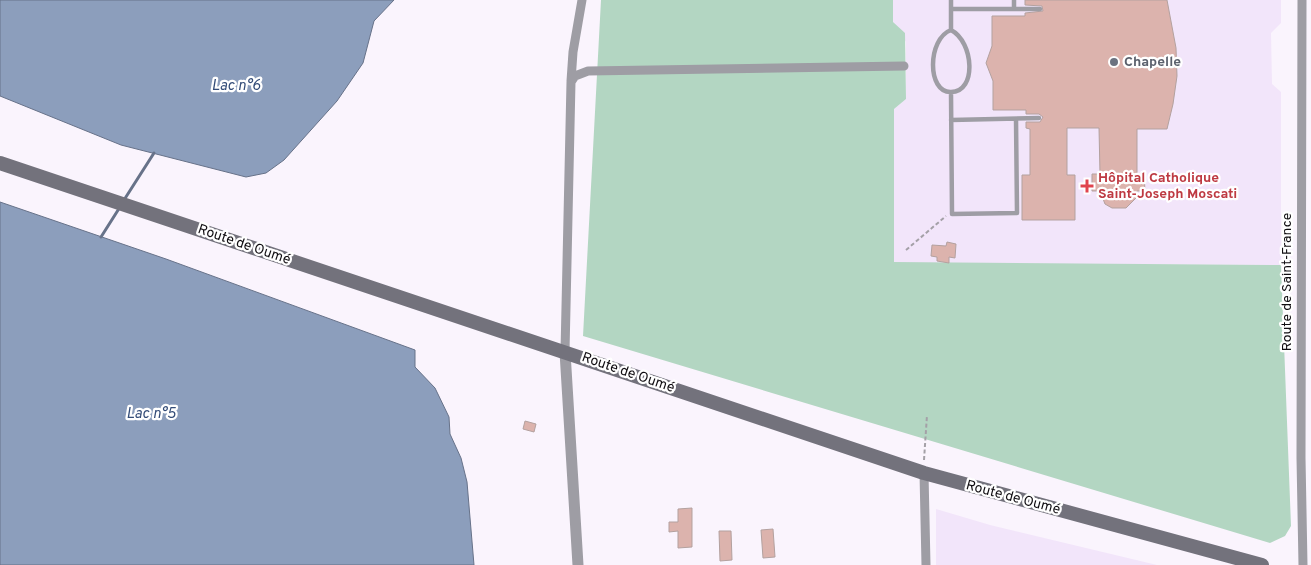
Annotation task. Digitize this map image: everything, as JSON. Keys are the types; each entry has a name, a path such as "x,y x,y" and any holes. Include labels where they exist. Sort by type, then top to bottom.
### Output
{"main road":[{"name":"Route de Oumé","path":"0,163 924,473 1245,563 1262,565"}],"street":[{"path":"578,565 565,352 570,82 582,0"},
{"name":"Route de Saint-France","path":"1302,0 1301,458 1304,565"},
{"path":"570,82 575,76 588,70 904,66"},
{"path":"924,473 926,565"}],"lane":[{"path":"951,0 951,30"},
{"path":"1014,0 1014,9"},
{"path":"951,9 1040,8"},
{"path":"951,30 959,34 965,42 970,63 965,82 958,90 951,92 944,90 938,83 932,64 937,43 944,33 951,30"},
{"path":"951,92 952,214 1017,213 1016,119"},
{"path":"952,120 1039,118"}],"path":[{"path":"906,250 952,210"},
{"path":"924,473 927,415"}],"shaded area":[{"name":"Hôpital Catholique Saint-Joseph Moscati","path":"893,0 1281,0 1281,23 1271,33 1272,84 1281,92 1281,265 894,263 894,109 906,99 906,42 893,22"},
{"path":"936,509 990,525 1157,565 936,565"}],"green space":[{"path":"601,0 893,0 893,22 905,33 906,99 894,109 894,262 1281,265 1291,526 1285,536 1270,543 583,336"}],"water":[{"name":"Lac n°6","path":"0,0 394,0 374,21 363,63 337,101 284,160 266,173 246,177 121,145 0,96"},
{"name":"Lac n°5","path":"0,202 166,259 415,350 415,367 435,388 449,417 450,434 461,458 467,482 474,565 0,565"}],"building":[{"path":"1025,0 1167,0 1176,48 1177,76 1173,104 1167,129 1137,129 1137,174 1144,174 1145,191 1137,191 1136,198 1126,208 1112,208 1105,204 1100,191 1092,191 1092,174 1100,174 1099,128 1067,128 1067,175 1075,175 1075,220 1022,220 1022,175 1030,175 1030,129 1026,128 1026,122 1040,122 1043,117 1039,114 1026,114 1026,110 993,110 993,81 986,63 992,46 992,16 1025,16 1025,13 1043,11 1042,6 1025,5"},
{"path":"947,242 956,244 955,258 949,257 949,263 937,261 937,257 931,256 932,245 946,246"},
{"path":"525,421 536,424 534,432 523,429"},
{"path":"692,508 692,547 678,548 678,531 669,532 669,522 678,522 678,509"},
{"path":"773,529 775,557 763,558 761,530"},
{"path":"719,531 731,531 732,560 720,561"}],"waterway":[{"path":"124,200 154,153"},
{"path":"101,237 120,207"}],"place":[{"name":"Chapelle","path":"1114,62"},
{"name":"Hôpital Catholique Saint-Joseph Moscati","path":"1087,186"}]}
